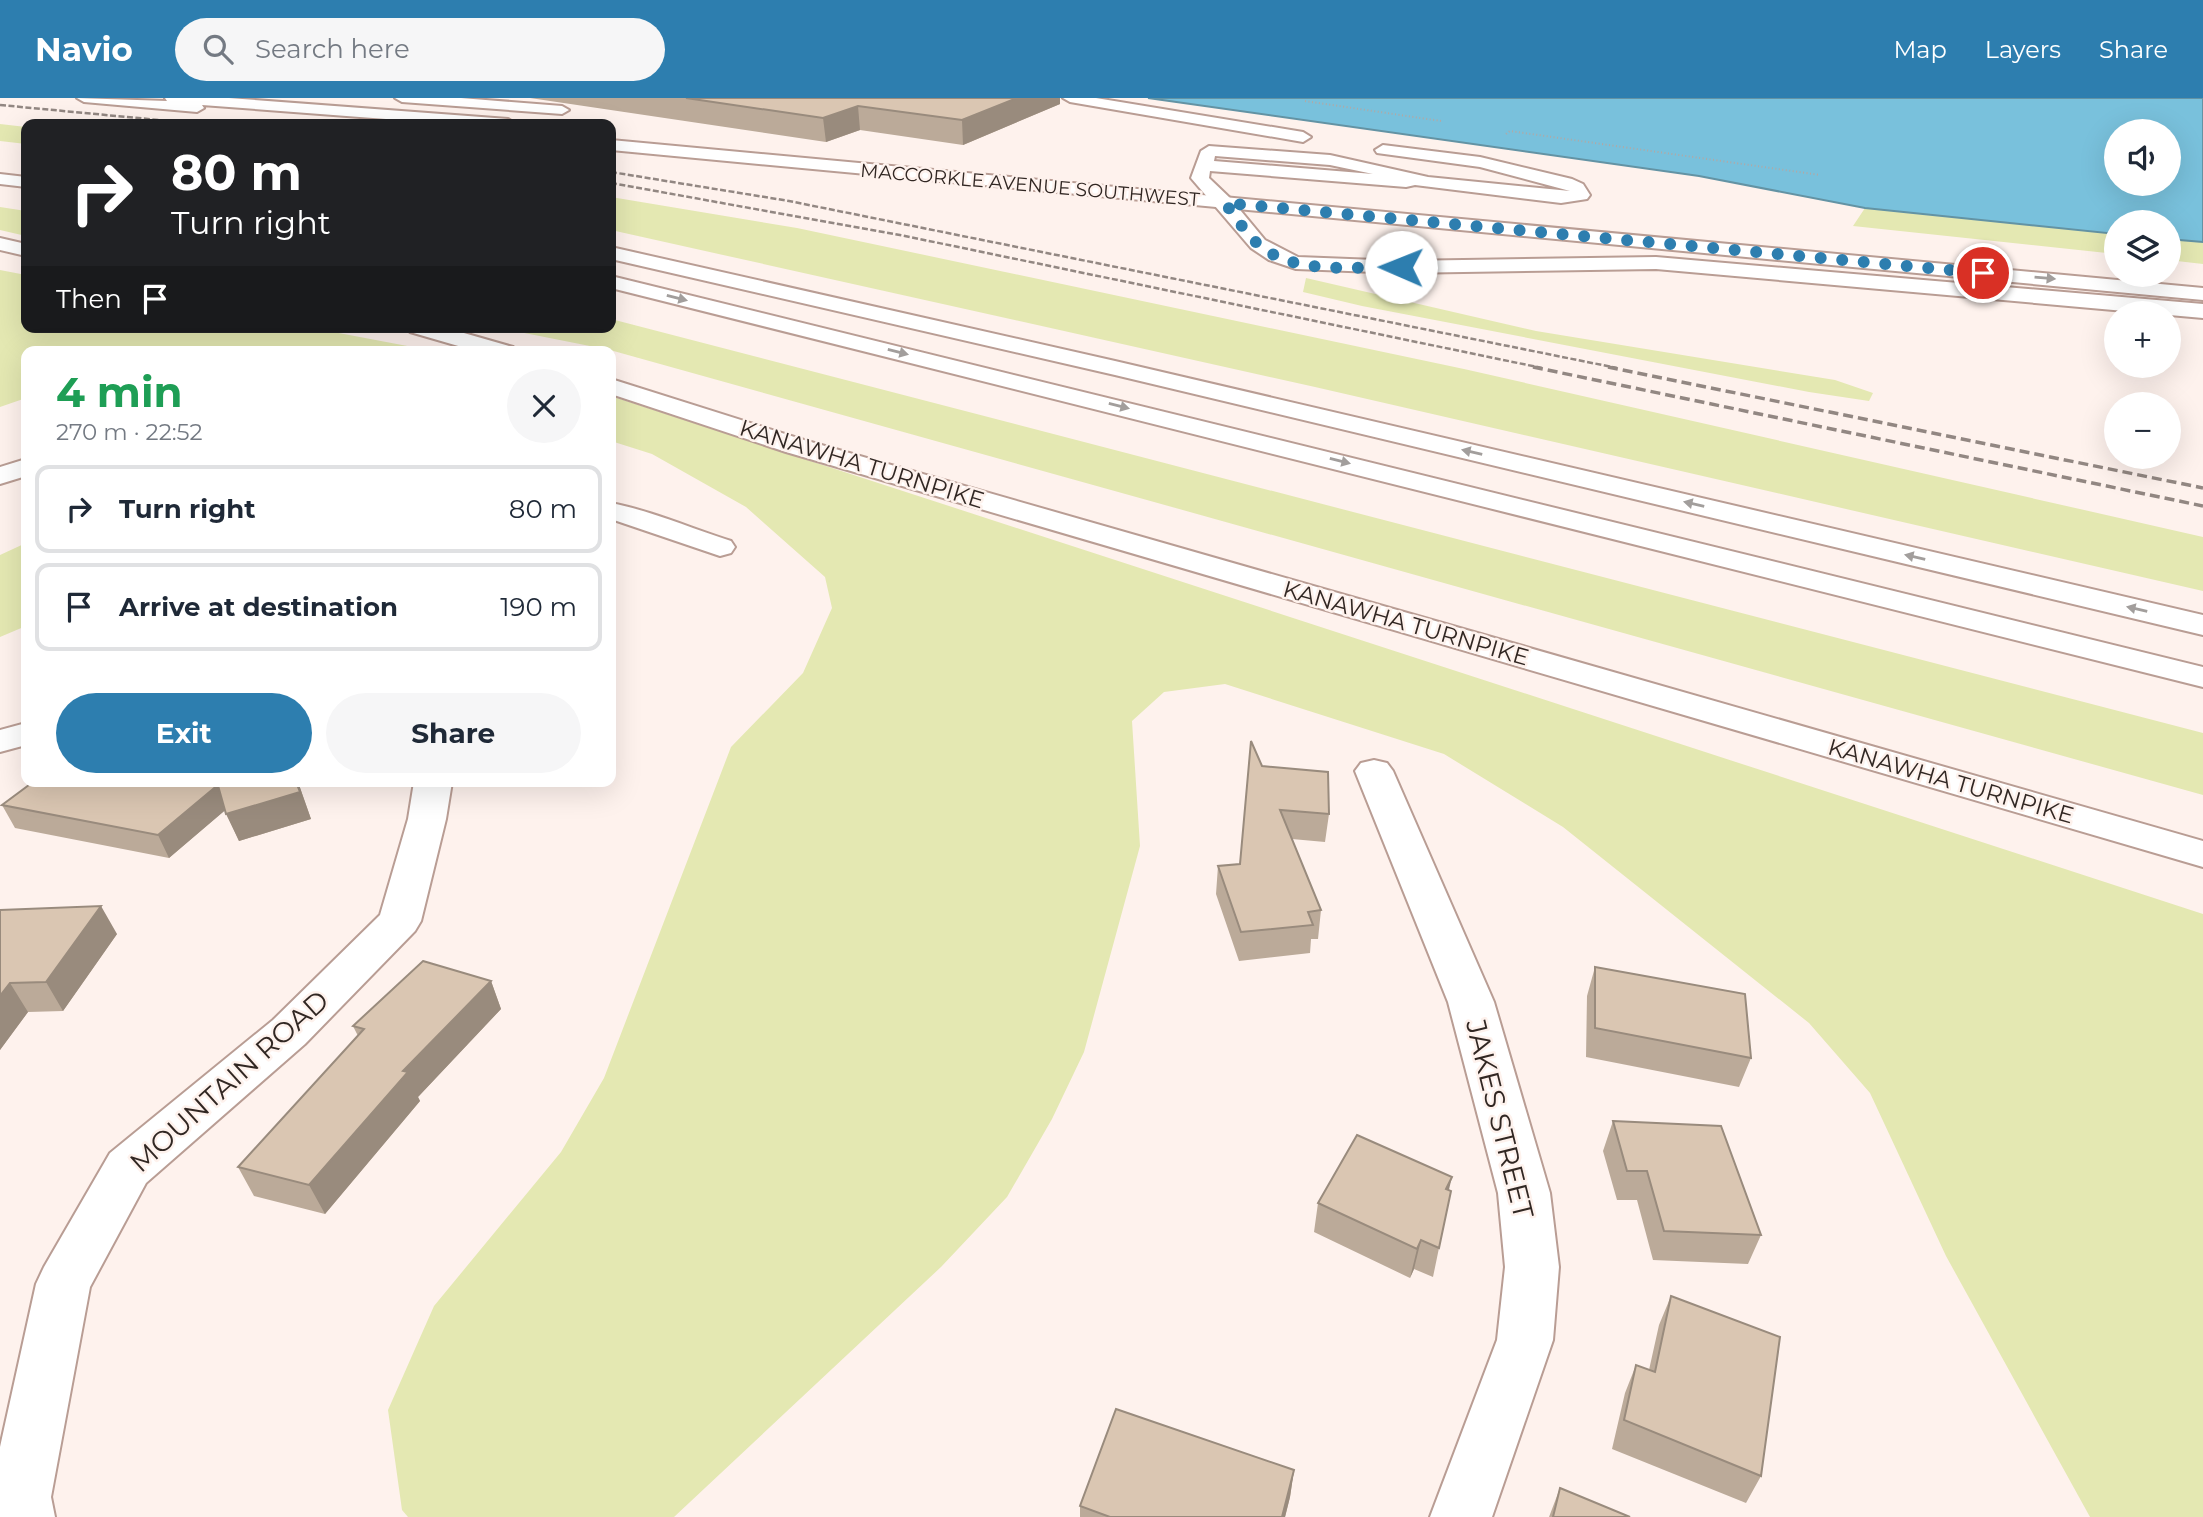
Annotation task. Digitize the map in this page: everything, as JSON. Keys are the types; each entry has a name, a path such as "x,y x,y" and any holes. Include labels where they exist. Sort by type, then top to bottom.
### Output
{"main road":[{"path":"84,98 325,119"},
{"path":"172,98 443,119"},
{"path":"202,98 234,103"},
{"path":"402,98 562,111"},
{"path":"1070,98 1317,139"},
{"name":"MACCORKLE AVENUE SOUTHWEST","path":"616,133 1991,256"},
{"name":"MACCORKLE AVENUE SOUTHWEST","path":"616,145 2203,294"},
{"path":"1441,157 1485,146"},
{"path":"1370,149 1480,162 1566,183 1577,188 1581,195 1561,198 1419,181 1205,165 1200,178 1225,203 1258,244 1276,256 1296,263 1401,267 1656,263 2203,311"},
{"path":"0,179 21,182"},
{"path":"0,244 21,249"},
{"path":"616,254 1115,368 2203,625"},
{"path":"2181,273 2203,275"},
{"path":"616,283 2203,677"},
{"path":"439,333 484,346"},
{"name":"KANAWHA TURNPIKE","path":"616,388 795,446 2203,854"},
{"path":"0,476 21,469"},
{"path":"616,511 635,515 658,528 720,547"},
{"path":"0,741 21,735"},
{"name":"JAKES STREET","path":"1374,771 1471,1002 1524,1193 1532,1267 1525,1340 1461,1517"},
{"name":"MOUNTAIN ROAD","path":"24,1517 20,1497 63,1284 69,1272 128,1168 289,1032 400,921 427,819 432,787"}],"path":[{"path":"1297,100 1441,120 1431,125"},
{"path":"1485,146 1510,131 1820,175"}],"green space":[{"path":"0,124 21,126 21,143 0,141"},
{"path":"616,198 797,228 1464,369 2203,537 2203,591 1315,387 616,231"},
{"path":"0,207 21,210 21,235 0,230"},
{"path":"1865,208 2104,233 2104,253 1853,226"},
{"path":"2181,240 2203,242 2203,264 2181,261"},
{"path":"0,270 21,274 21,333 339,333 407,346 21,346 21,400 0,407"},
{"path":"1306,278 1536,331 1835,380 1873,393 1869,401 1809,392 1362,306 1303,292"},
{"path":"616,320 2203,733 2203,795 616,352 616,346 590,346 524,333 616,333"},
{"path":"616,398 2203,914 2203,1517 2090,1517 1946,1256 1870,1093 1809,1023 1563,827 1444,754 1225,684 1164,692 1132,721 1140,846 1084,1052 1052,1119 1007,1197 941,1267 674,1517 408,1517 402,1510 388,1410 434,1306 561,1152 604,1078 731,747 803,673 832,608 825,577 746,507 652,454 616,443"},
{"path":"21,545 21,628 0,637 0,555"}],"water":[{"path":"1148,98 2203,98 2203,242 2181,240 2181,210 2104,210 2104,233 1865,208 1699,176"}],"building":[{"path":"686,98 1017,98 962,120 858,106 823,118"},
{"path":"1251,741 1262,766 1328,772 1329,814 1280,810 1321,910 1308,912 1313,925 1241,932 1218,866 1240,864"},
{"path":"26,787 215,787 158,835 2,805"},
{"path":"218,787 298,787 300,792 226,814"},
{"path":"101,906 46,982 10,983 0,996 0,910"},
{"path":"423,961 491,981 403,1071 408,1072 309,1185 238,1167 364,1029 353,1026"},
{"path":"1595,967 1745,994 1751,1058 1595,1028"},
{"path":"1613,1121 1721,1126 1761,1235 1664,1231 1647,1171 1627,1171"},
{"path":"1357,1135 1452,1177 1446,1189 1451,1191 1439,1248 1421,1240 1417,1249 1318,1203"},
{"path":"1671,1296 1780,1337 1761,1476 1624,1420 1636,1365 1655,1372"},
{"path":"1116,1409 1294,1470 1282,1517 1110,1517 1080,1506"},
{"path":"1560,1488 1630,1517 1553,1517"}],"railway":[{"path":"0,105 148,119"},
{"path":"616,173 789,201 1617,368"},
{"path":"616,184 905,236 1542,368"},
{"path":"1533,367 2203,506"},
{"path":"1608,367 2203,488"}],"route":[{"path":"1401,267 1296,263 1276,256 1258,244 1225,203 1983,273"}]}
